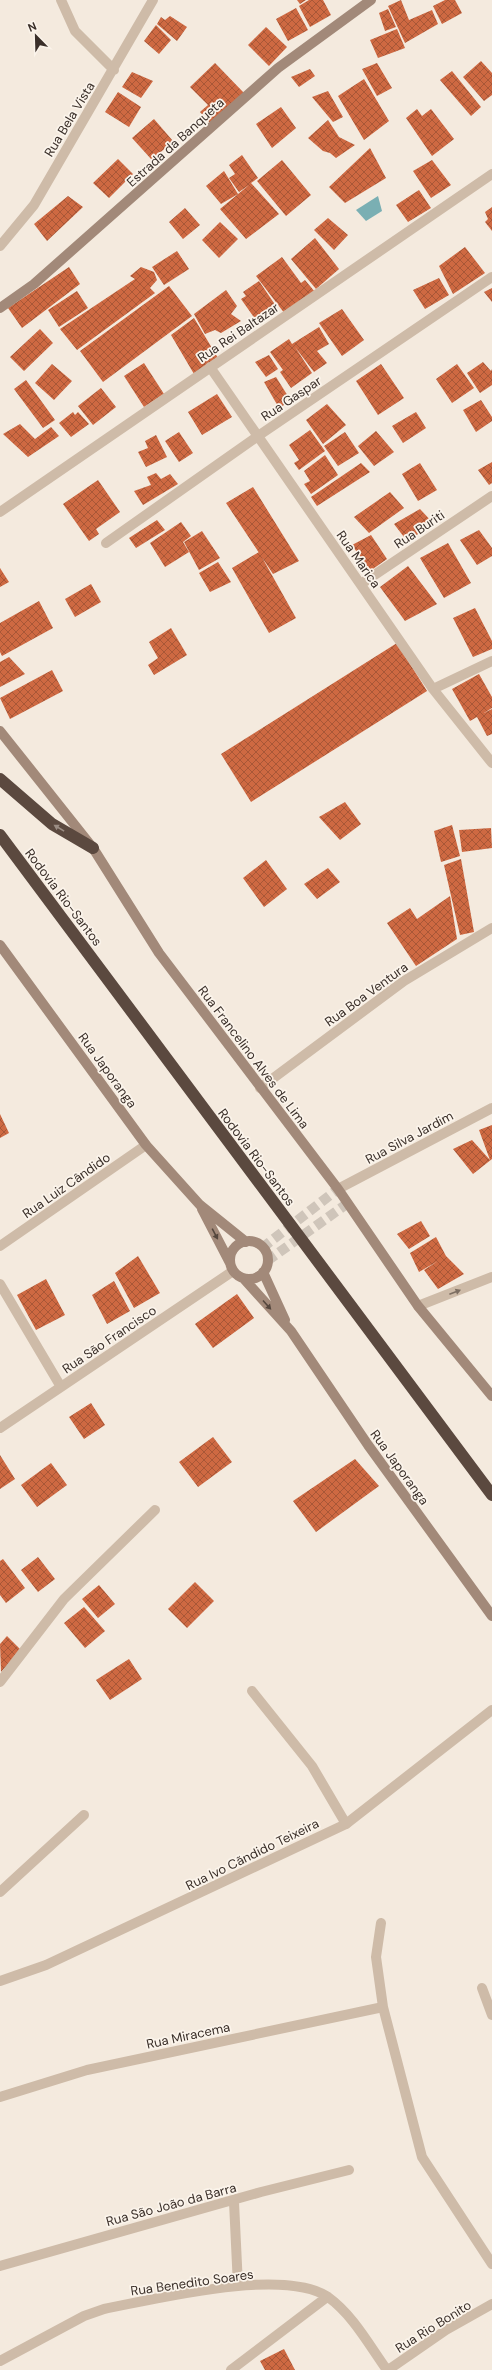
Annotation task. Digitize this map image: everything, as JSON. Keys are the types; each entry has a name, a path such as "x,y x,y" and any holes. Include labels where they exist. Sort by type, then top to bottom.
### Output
{"highway":[{"path":"0,779 52,824 93,848"},
{"name":"Rodovia Rio-Santos","path":"0,835 492,1495"}],"main road":[{"name":"Estrada da Banqueta","path":"0,308 34,284 278,68 371,0"},
{"name":"Rua Francelino Alves de Lima","path":"0,731 93,848 159,953 338,1189 418,1306 492,1396"},
{"name":"Rua Japoranga","path":"0,946 146,1144 200,1205 246,1242"},
{"name":"Rua Japoranga","path":"200,1205 231,1267"},
{"path":"246,1242 258,1244 265,1252 267,1261 263,1272 255,1278 244,1279 231,1267 232,1251 236,1247 246,1242"},
{"name":"Rua Japoranga","path":"263,1272 290,1331"},
{"name":"Rua Japoranga","path":"244,1279 290,1331 368,1445 492,1616"}],"street":[{"path":"62,0 74,31 114,70"},
{"name":"Rua Bela Vista","path":"0,246 34,205 114,70 153,0"},
{"name":"Rua Rei Baltazar","path":"0,512 492,174"},
{"name":"Rua Gaspar","path":"106,543 258,436 492,277"},
{"name":"Rua Marica","path":"210,367 433,689 492,763"},
{"name":"Rua Buriti","path":"361,584 492,496"},
{"path":"433,689 492,661"},
{"name":"Rua Boa Ventura","path":"260,1088 404,981 492,928"},
{"name":"Rua Silva Jardim","path":"338,1189 492,1108"},
{"name":"Rua Luiz Cândido","path":"0,1246 146,1144"},
{"name":"Rua São Francisco","path":"0,1428 62,1387 231,1267"},
{"path":"418,1306 492,1277"},
{"path":"0,1284 62,1387"},
{"path":"0,1682 64,1599 155,1510"},
{"path":"252,1691 312,1766 346,1824"},
{"name":"Rua Ivo Cãndido Teixeira","path":"0,1980 46,1965 346,1824 492,1710"},
{"path":"0,1892 84,1815"},
{"path":"381,1923 376,1957 383,2007 422,2157 492,2264"},
{"path":"482,1988 492,2015"},
{"name":"Rua Miracema","path":"0,2097 87,2070 383,2007"},
{"name":"Rua São João da Barra","path":"0,2266 71,2245 234,2202 261,2192 349,2170"},
{"path":"234,2202 238,2286"},
{"name":"Rua Benedito Soares","path":"0,2361 84,2316 104,2309 238,2286 273,2284 311,2288 327,2297 345,2312 388,2370"},
{"path":"231,2370 327,2297"},
{"name":"Rua Rio Bonito","path":"388,2370 446,2330 492,2304"}],"water":[{"path":"378,196 382,211 366,221 356,210"}],"building":[{"path":"297,0 306,0 300,4"},
{"path":"309,0 323,0 331,15 310,27 299,6"},
{"path":"401,0 409,20 432,10 438,24 405,43 388,6"},
{"path":"445,0 455,0 462,13 442,24 433,6"},
{"path":"296,8 308,30 288,41 276,19"},
{"path":"388,9 396,27 385,31 379,13"},
{"path":"170,16 187,27 177,41 157,24 161,17 165,20"},
{"path":"156,25 171,40 159,54 144,41"},
{"path":"266,27 287,47 269,66 248,45"},
{"path":"397,29 405,48 378,58 370,40"},
{"path":"481,61 492,73 492,95 484,101 463,77"},
{"path":"215,63 244,93 211,124 200,112 208,105 190,87"},
{"path":"377,63 392,88 377,96 362,69"},
{"path":"310,69 315,76 299,87 291,77"},
{"path":"452,71 481,107 471,116 440,80"},
{"path":"132,72 153,81 141,98 122,87"},
{"path":"364,79 389,121 364,140 338,96"},
{"path":"328,91 343,117 333,122 312,97"},
{"path":"118,92 141,107 129,127 105,112"},
{"path":"281,107 296,128 272,148 256,124"},
{"path":"417,109 422,116 431,109 454,139 432,156 406,118"},
{"path":"154,119 173,141 152,160 132,138"},
{"path":"328,120 339,137 355,145 336,158 330,153 323,151 308,138"},
{"path":"370,148 386,178 345,203 329,187"},
{"path":"242,155 258,178 251,183 279,214 246,239 220,209 249,185 239,192 229,178 235,174 229,165"},
{"path":"118,159 133,174 109,198 93,183"},
{"path":"282,160 311,195 286,216 257,181"},
{"path":"432,160 451,185 431,198 413,171"},
{"path":"224,171 238,194 221,204 206,186"},
{"path":"419,190 431,208 408,222 396,205"},
{"path":"68,196 83,207 47,241 34,224"},
{"path":"492,207 492,231 485,222 488,219 485,212"},
{"path":"185,208 200,225 183,239 169,222"},
{"path":"328,218 348,235 334,250 314,230"},
{"path":"220,222 238,239 219,258 202,240"},
{"path":"315,238 339,269 316,289 291,259"},
{"path":"465,247 485,273 453,294 439,266"},
{"path":"177,251 189,269 164,285 152,267"},
{"path":"282,257 301,283 305,280 315,292 285,314 256,276"},
{"path":"69,267 80,284 22,328 8,308"},
{"path":"141,267 154,272 157,280 150,288 155,293 77,350 60,329 135,279 130,276"},
{"path":"439,278 449,295 425,309 413,290"},
{"path":"259,281 278,309 258,323 241,299 246,296 243,292"},
{"path":"169,286 192,316 103,382 80,351"},
{"path":"492,288 492,302 484,292"},
{"path":"226,290 237,306 231,314 241,321 221,333 215,330 205,334 194,314"},
{"path":"77,291 88,308 59,327 48,310"},
{"path":"342,309 364,340 342,356 319,323"},
{"path":"194,318 218,358 194,374 171,335"},
{"path":"319,327 329,344 317,351 327,363 314,372 295,347 312,373 291,388 280,372 283,370 270,352 289,339 292,344"},
{"path":"40,329 53,343 24,371 10,357"},
{"path":"269,355 278,369 266,377 255,362"},
{"path":"483,362 491,371 492,369 492,385 480,393 467,373"},
{"path":"144,363 164,394 144,407 124,376"},
{"path":"52,364 72,381 54,400 35,383"},
{"path":"381,364 404,398 378,415 356,381"},
{"path":"457,364 474,388 452,403 436,379"},
{"path":"276,377 291,401 279,408 264,382"},
{"path":"26,380 55,420 43,428 14,389"},
{"path":"101,388 116,407 93,425 78,406"},
{"path":"217,394 232,417 202,435 188,412"},
{"path":"481,400 492,417 492,421 476,432 463,410"},
{"path":"327,404 346,425 323,444 306,420"},
{"path":"73,412 75,415 78,412 89,424 71,437 59,423"},
{"path":"416,412 426,428 403,443 392,426"},
{"path":"20,424 35,439 51,427 59,436 28,457 3,434"},
{"path":"310,430 325,451 299,470 294,463 299,460 289,445"},
{"path":"376,431 394,452 374,466 358,446"},
{"path":"179,432 193,453 179,462 165,441"},
{"path":"345,432 359,453 338,466 324,446"},
{"path":"156,435 167,457 146,467 138,452 148,448 145,441"},
{"path":"325,455 338,475 311,494 304,484 310,481 304,471"},
{"path":"492,462 492,483 489,485 478,470"},
{"path":"361,463 370,472 317,506 311,497"},
{"path":"420,463 437,490 418,501 402,474"},
{"path":"156,473 161,479 170,474 178,484 143,505 134,491 151,485 147,477"},
{"path":"98,480 120,512 96,529 99,534 89,541 63,504"},
{"path":"253,487 299,561 273,574 226,503"},
{"path":"390,492 404,508 369,533 354,517"},
{"path":"420,509 434,524 407,541 394,524"},
{"path":"157,520 165,530 136,548 129,538"},
{"path":"181,522 191,536 183,542 189,552 165,567 150,543"},
{"path":"479,530 492,548 492,556 477,565 460,540"},
{"path":"202,531 220,558 199,570 184,542"},
{"path":"371,535 387,559 370,571 352,545"},
{"path":"448,543 471,583 444,598 420,558"},
{"path":"259,552 296,618 269,633 232,568"},
{"path":"218,562 231,582 210,592 199,573"},
{"path":"408,566 437,604 405,621 380,587"},
{"path":"0,568 9,582 0,587"},
{"path":"91,584 101,602 75,617 65,599"},
{"path":"39,601 53,628 2,656 0,652 0,623"},
{"path":"475,608 492,641 492,649 473,657 453,618"},
{"path":"171,628 187,655 154,675 148,665 158,658 149,642"},
{"path":"397,643 427,691 251,802 221,754"},
{"path":"9,657 25,674 0,687 0,662"},
{"path":"52,670 63,691 10,719 0,698"},
{"path":"479,674 492,697 492,708 484,713 492,709 492,734 487,736 477,717 470,721 452,689"},
{"path":"345,802 361,824 340,840 319,817"},
{"path":"452,825 460,856 441,862 434,831"},
{"path":"491,828 492,848 462,852 459,830"},
{"path":"461,859 474,932 460,935 444,865"},
{"path":"266,860 287,889 264,907 243,878"},
{"path":"328,868 340,882 317,899 304,884"},
{"path":"450,896 457,939 416,966 387,923 410,908 417,919"},
{"path":"0,1114 9,1133 0,1138"},
{"path":"492,1125 492,1159 473,1174 453,1149 472,1140 490,1160 479,1130"},
{"path":"421,1221 430,1236 409,1249 397,1234"},
{"path":"436,1237 446,1256 464,1274 438,1289 424,1270 438,1261 419,1272 410,1253"},
{"path":"138,1256 160,1293 134,1308 115,1273"},
{"path":"46,1279 65,1315 36,1330 17,1295"},
{"path":"114,1281 130,1311 107,1324 92,1295"},
{"path":"237,1294 254,1318 213,1348 195,1324"},
{"path":"91,1403 105,1425 84,1439 69,1417"},
{"path":"213,1437 232,1462 198,1487 179,1462"},
{"path":"0,1455 15,1479 0,1489"},
{"path":"355,1459 379,1486 316,1532 293,1501"},
{"path":"51,1463 67,1485 37,1507 21,1485"},
{"path":"38,1557 55,1579 38,1592 21,1570"},
{"path":"3,1559 25,1588 6,1603 0,1595 0,1561"},
{"path":"195,1582 214,1601 187,1628 168,1609"},
{"path":"99,1585 115,1604 98,1618 82,1599"},
{"path":"84,1607 105,1631 85,1648 64,1623"},
{"path":"7,1636 21,1650 1,1672 0,1644"},
{"path":"129,1659 142,1679 110,1700 96,1680"},
{"path":"284,2349 295,2370 265,2370 260,2361"}],"tunnel":[{"path":"262,1248 338,1189"},
{"path":"267,1261 348,1203"}]}
